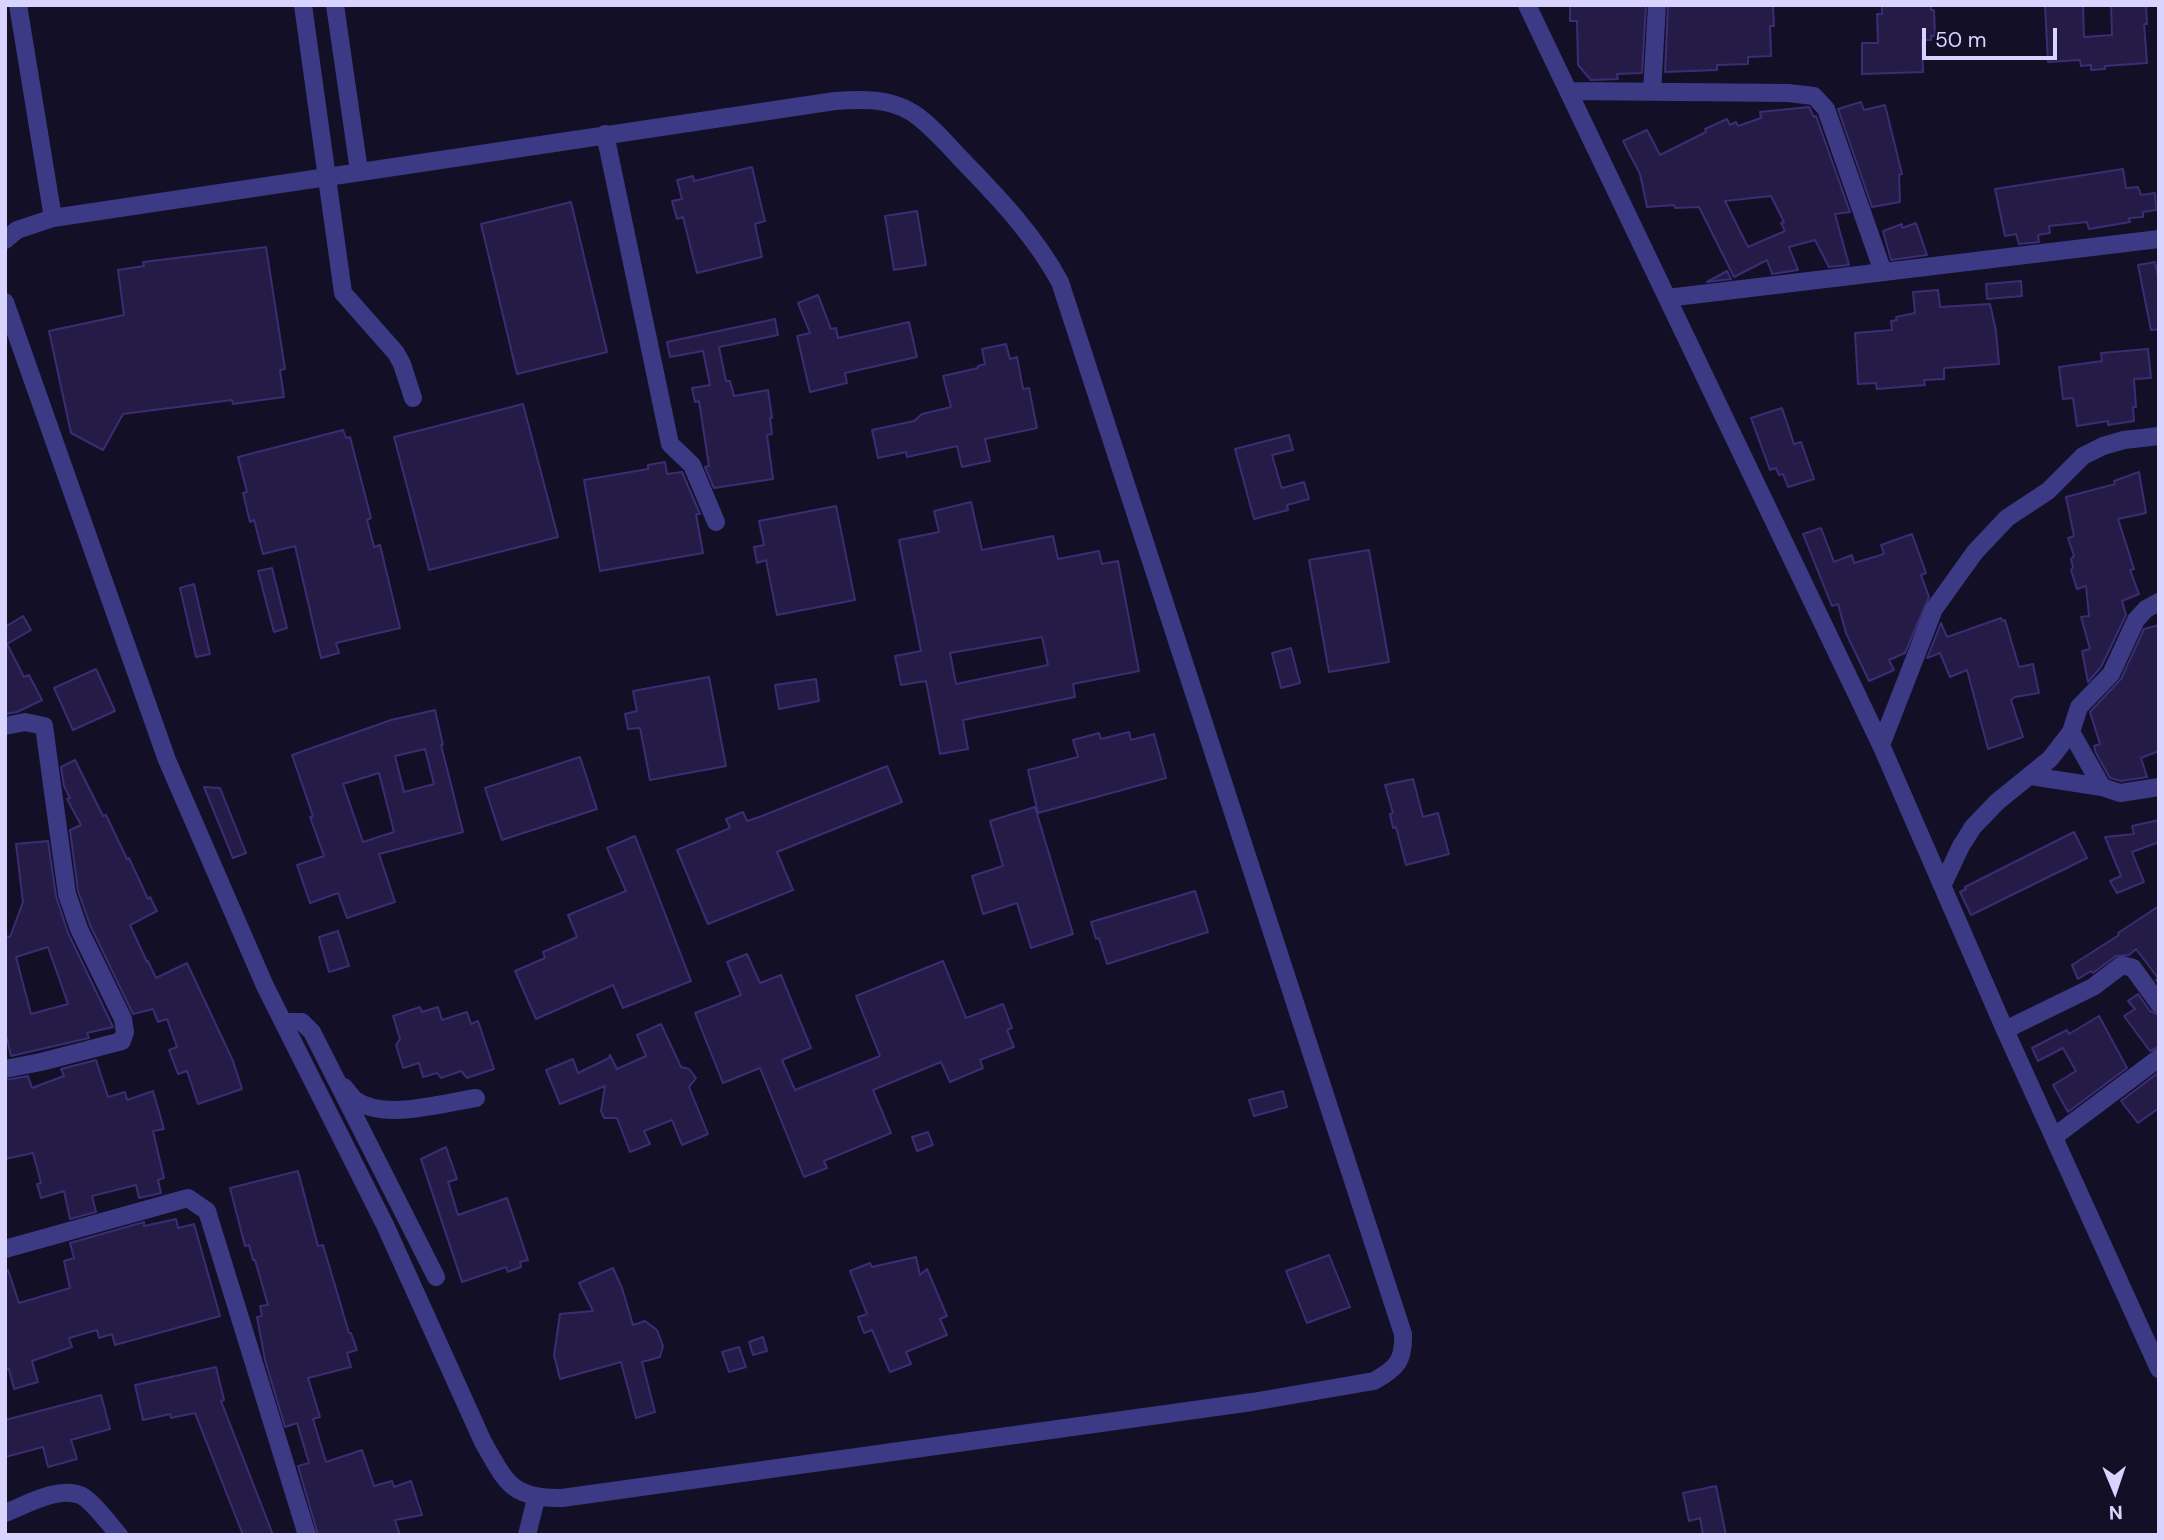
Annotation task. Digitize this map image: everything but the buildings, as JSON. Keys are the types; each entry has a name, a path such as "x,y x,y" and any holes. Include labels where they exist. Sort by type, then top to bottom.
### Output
{"street":[{"path":"18,5 53,218"},
{"path":"303,5 343,293 397,353 413,398"},
{"path":"335,5 359,171"},
{"path":"1527,5 1881,745 2005,1030 2159,1369"},
{"path":"1652,92 1657,5"},
{"path":"1568,92 1788,93 1814,96 1826,109 1884,272"},
{"path":"5,240 17,230 53,218 835,101 867,99 912,112 995,194 1045,253 1059,282 1403,1334 1399,1363 1374,1381 1252,1402 562,1498 536,1499 517,1491 501,1474 483,1442 385,1224 265,986 167,760 5,302"},
{"path":"606,134 670,444 692,465 716,522"},
{"path":"1667,298 2159,239"},
{"path":"1881,745 1934,608 1975,552 2007,518 2048,491 2083,456 2124,440 2159,436"},
{"path":"1943,884 1973,827 1997,802 2049,759 2071,732 2079,707 2111,674 2136,620 2146,609 2159,602"},
{"path":"5,726 25,722 44,726 66,894 79,929 122,1019 125,1032 121,1041 5,1069"},
{"path":"2071,732 2102,787"},
{"path":"2031,776 2102,787 2120,793 2159,787"},
{"path":"2005,1030 2094,987 2122,965 2133,968 2159,1004"},
{"path":"283,1022 302,1022 313,1032 436,1277"},
{"path":"2055,1136 2159,1058"},
{"path":"337,1080 356,1100 372,1107 393,1111 476,1098"},
{"path":"5,1249 188,1198 207,1211 307,1535"},
{"path":"5,1513 55,1495 82,1495 119,1535"},
{"path":"527,1535 536,1499"}]}
